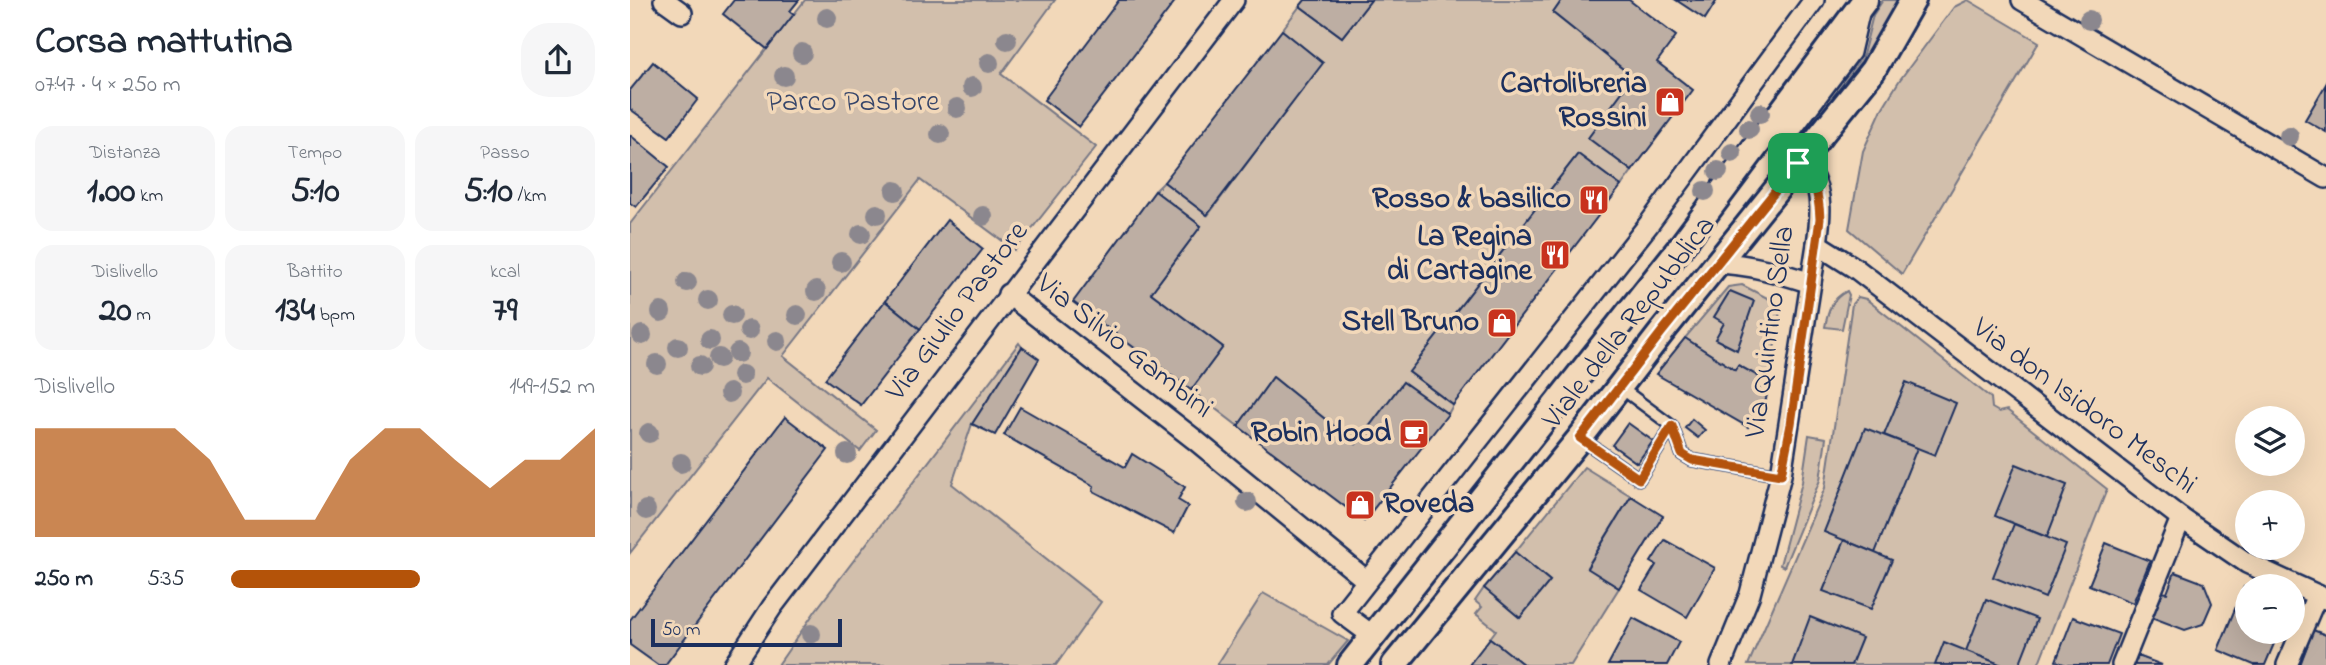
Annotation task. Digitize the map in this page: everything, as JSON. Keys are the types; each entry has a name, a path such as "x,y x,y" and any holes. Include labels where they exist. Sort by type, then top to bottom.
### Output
{"street":[{"path":"664,0 682,13"},
{"name":"Via Giulio Pastore","path":"734,665 772,607 1234,0"},
{"name":"Viale della Repubblica","path":"1373,636 1342,613 1648,224 1814,0"},
{"path":"1863,4 1850,52 1784,139 1785,151 1798,163 1872,70 1913,0"},
{"path":"2022,0 2326,178"},
{"name":"Viale della Repubblica","path":"1350,665 1588,365 1757,147 1863,4"},
{"name":"Viale della Repubblica","path":"1394,665 1580,438 1798,163"},
{"name":"Via Quintino Sella","path":"1721,665 1750,594 1763,551 1791,424 1817,244 1819,202 1810,174 1798,163"},
{"name":"Via don Isidoro Meschi","path":"1817,244 1855,268 2181,518 2247,563 2321,597"},
{"path":"1717,263 1763,269 1811,283"},
{"name":"Via Silvio Gambini","path":"1008,294 1194,439 1366,580"},
{"path":"2122,665 2181,518"},
{"path":"2287,665 2321,597"}],"lane":[{"path":"1619,386 1672,426 1682,454 1692,460 1781,475"},
{"path":"1580,438 1639,479 1672,426"}],"green space":[{"name":"Parco Pastore","path":"805,0 1055,0 1001,74 1096,147 1015,250 920,180 783,356 876,430 860,451 767,378 630,553 630,224"},
{"path":"1371,0 1562,0 1553,13 1633,77 1589,137 1632,171 1621,186 1578,154 1409,372 1453,405 1448,414 1403,383 1356,444 1273,377 1238,426 1191,390 1223,347 1151,293 1201,226 1155,191 1164,182 1208,215 1322,63 1282,30 1300,6 1342,37"},
{"path":"1883,0 1900,0 1878,40 1799,139 1797,138 1863,55 1873,15"},
{"path":"1968,0 2039,42 1902,274 1849,229 1863,151 1882,109 1899,81 1954,7"},
{"path":"1742,285 1781,305 1769,382 1738,365 1735,370 1685,338 1728,287"},
{"path":"1847,291 1849,295 1842,329 1825,327 1831,306"},
{"path":"1858,297 1866,299 1991,398 1992,408 1999,412 2007,410 2107,489 2038,665 1748,665 1825,488 1852,304"},
{"path":"1019,343 1022,347 972,424 952,484 1101,602 1056,665 778,665 816,610"},
{"path":"1809,435 1826,438 1820,480 1784,567 1780,565 1802,482"},
{"path":"1584,467 1631,496 1587,567 1619,588 1571,665 1524,665 1490,638 1496,630 1476,614 1482,607 1475,601 1484,588 1520,617 1550,581 1515,552"},
{"path":"1263,593 1348,641 1328,665 1217,665"}],"building":[{"path":"734,0 799,0 790,11 794,14 767,49 723,14"},
{"path":"1119,0 1176,0 1079,127 1044,100"},
{"path":"1305,0 1371,0 1342,37 1300,6"},
{"path":"1562,0 1629,0 1676,36 1657,62 1693,90 1632,171 1588,138 1633,77 1553,13"},
{"path":"1676,0 1717,0 1705,19"},
{"path":"1282,30 1323,63 1207,215 1164,182"},
{"path":"653,62 698,99 669,137 630,109 630,90"},
{"path":"2326,84 2326,132 2305,120"},
{"path":"630,135 669,167 636,207 630,203"},
{"path":"1578,154 1621,186 1453,405 1409,372"},
{"path":"1155,191 1201,226 1151,293 1223,347 1191,390 1073,302"},
{"path":"947,220 983,249 920,329 885,301"},
{"path":"1730,291 1754,301 1737,350 1715,339 1724,323 1714,317"},
{"path":"885,301 920,329 861,405 825,379"},
{"path":"1685,338 1735,370 1738,365 1769,382 1762,422 1751,421 1748,427 1656,374"},
{"path":"1022,347 1039,359 995,435 972,424"},
{"path":"1273,377 1356,444 1403,382 1448,414 1364,521 1238,426"},
{"path":"1906,382 1956,403 1935,455 1884,435"},
{"path":"1020,407 1125,467 1132,454 1185,487 1178,500 1188,506 1174,533 1093,491 1094,486 1004,435"},
{"path":"785,417 828,450 665,665 658,665 630,645 630,620"},
{"path":"1692,419 1705,430 1698,438 1685,428"},
{"path":"1628,423 1653,441 1637,463 1612,445"},
{"path":"1865,428 1917,448 1875,553 1824,532"},
{"path":"2016,464 2067,485 2047,537 1995,516"},
{"path":"1631,496 1663,516 1619,588 1587,568"},
{"path":"2014,524 2066,545 2045,598 1993,577"},
{"path":"1665,540 1715,568 1687,617 1641,590 1656,565 1651,562"},
{"path":"1844,540 1892,560 1871,609 1823,591"},
{"path":"2106,543 2150,561 2133,603 2089,585"},
{"path":"1515,552 1550,581 1520,618 1484,588"},
{"path":"2175,572 2204,583 2212,603 2203,624 2185,630 2151,617 2161,592 2167,593"},
{"path":"1986,599 2037,619 2019,665 2002,665 1966,651"},
{"path":"2235,609 2235,644 2274,644 2265,665 2254,665 2218,650"},
{"path":"1810,617 1862,638 1851,665 1792,665"},
{"path":"2073,617 2119,634 2107,665 2066,665 2056,661"},
{"path":"1633,618 1679,642 1667,665 1608,665"},
{"path":"2313,630 2326,635 2326,665 2300,665"},
{"path":"1490,638 1524,665 1469,665"},
{"path":"1944,642 1997,663 1935,665"},
{"path":"2138,656 2162,665 2134,665"}],"place":[{"name":"Cartolibreria Rossini","path":"1670,102"},
{"name":"Rosso & basilico","path":"1594,200"},
{"name":"La Regina di Cartagine","path":"1555,255"},
{"name":"Stell Bruno","path":"1502,323"},
{"name":"Robin Hood","path":"1414,434"},
{"name":"Roveda","path":"1360,505"}],"route":[{"path":"1798,163 1810,174 1815,185 1820,219 1791,424 1781,475 1692,460 1682,454 1672,426 1639,479 1580,438 1798,163"}]}
